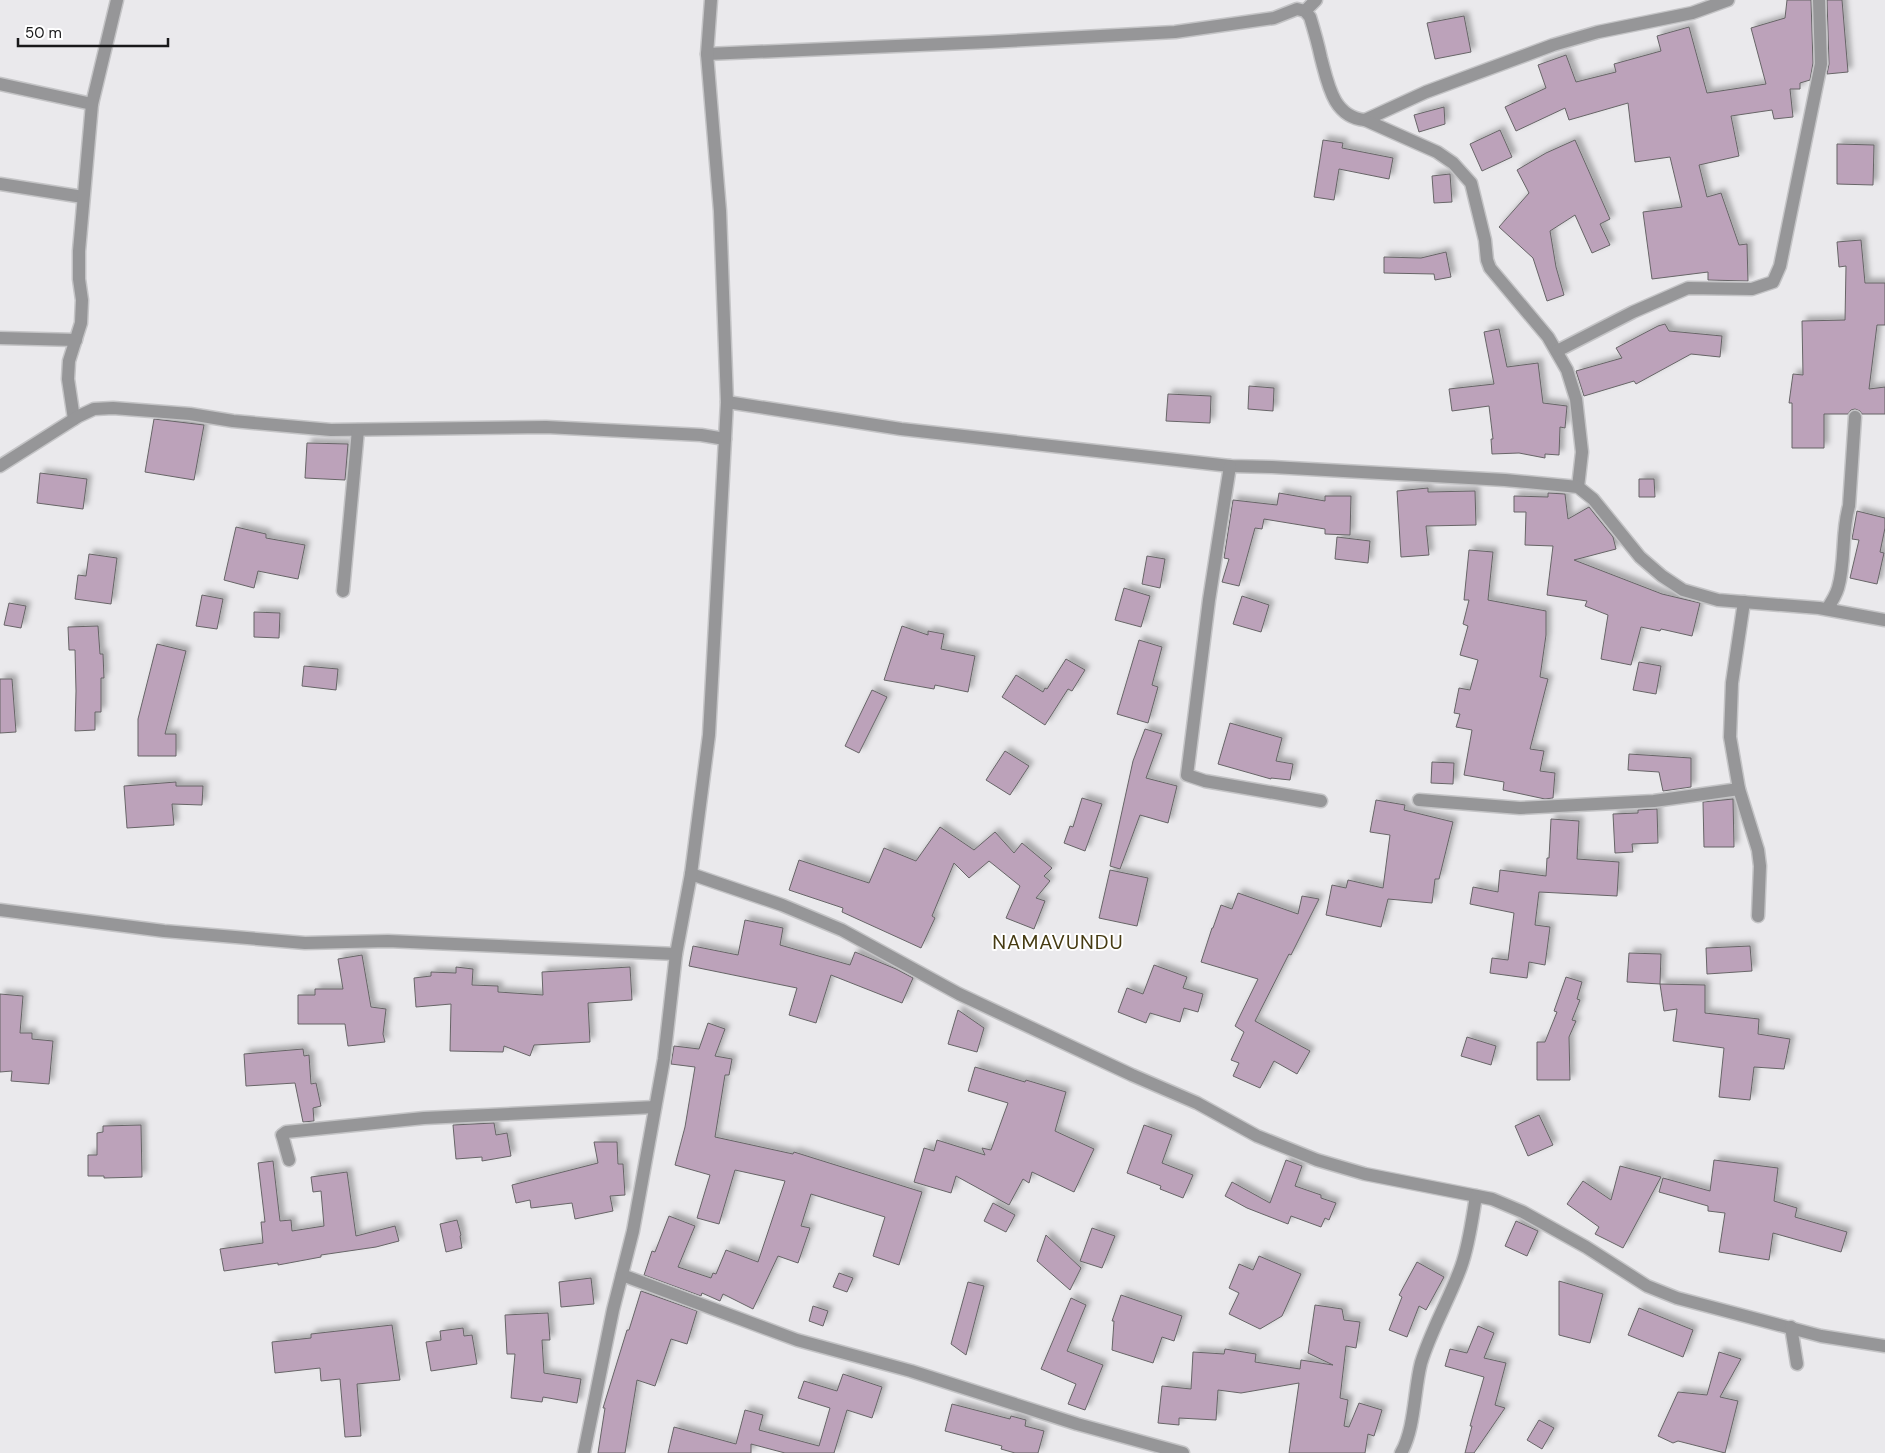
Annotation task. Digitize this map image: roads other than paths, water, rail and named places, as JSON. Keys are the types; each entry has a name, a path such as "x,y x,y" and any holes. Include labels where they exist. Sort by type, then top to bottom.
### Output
{"street":[{"path":"74,419 68,379 69,361 81,323 82,300 79,278 79,251 92,104 118,0"},
{"path":"584,1453 633,1231 664,1059 676,954 691,874 709,735 728,402 720,211 708,54 711,0"},
{"path":"1305,10 1316,0"},
{"path":"1365,120 1426,92 1553,45 1598,32 1692,14 1728,0"},
{"path":"1557,350 1633,312 1688,288 1752,289 1773,282 1780,266 1821,64 1820,0"},
{"path":"708,54 1175,32 1274,18 1297,9 1305,10 1310,17 1331,94 1341,109 1356,119 1365,120 1437,152 1452,163 1471,183 1485,240 1486,260 1490,268 1548,337 1567,370 1576,399 1582,452 1578,487"},
{"path":"0,84 92,104"},
{"path":"0,184 83,197"},
{"path":"0,338 76,340"},
{"path":"728,402 901,429 1230,466 1504,480 1578,487 1593,499 1640,557 1662,576 1683,590 1718,600 1827,609 1885,620"},
{"path":"0,466 94,408 190,414 233,421 331,430 546,427 701,435 725,439"},
{"path":"1827,609 1838,590 1843,561 1845,519 1849,506 1854,417"},
{"path":"343,591 358,430"},
{"path":"1230,466 1209,600 1187,775 1205,781 1321,801"},
{"path":"1744,602 1732,683 1730,737 1739,789 1758,850 1760,866 1758,916"},
{"path":"1419,800 1520,808 1654,801 1739,789"},
{"path":"691,874 782,905 842,930 959,994 1132,1075 1197,1103 1256,1136 1316,1160 1365,1174 1492,1200 1523,1212 1586,1247 1647,1286 1677,1298 1821,1336 1885,1346"},
{"path":"0,910 164,931 305,943 388,941 676,954"},
{"path":"289,1160 282,1135 286,1132 303,1129 424,1118 655,1107"},
{"path":"1401,1453 1405,1447 1421,1365 1428,1341 1461,1266 1470,1236 1476,1196"},
{"path":"622,1275 797,1340 911,1371 1077,1424 1183,1453"},
{"path":"1791,1327 1797,1364"}],"district":[{"name":"NAMAVUNDU","path":"1058,942"}]}
